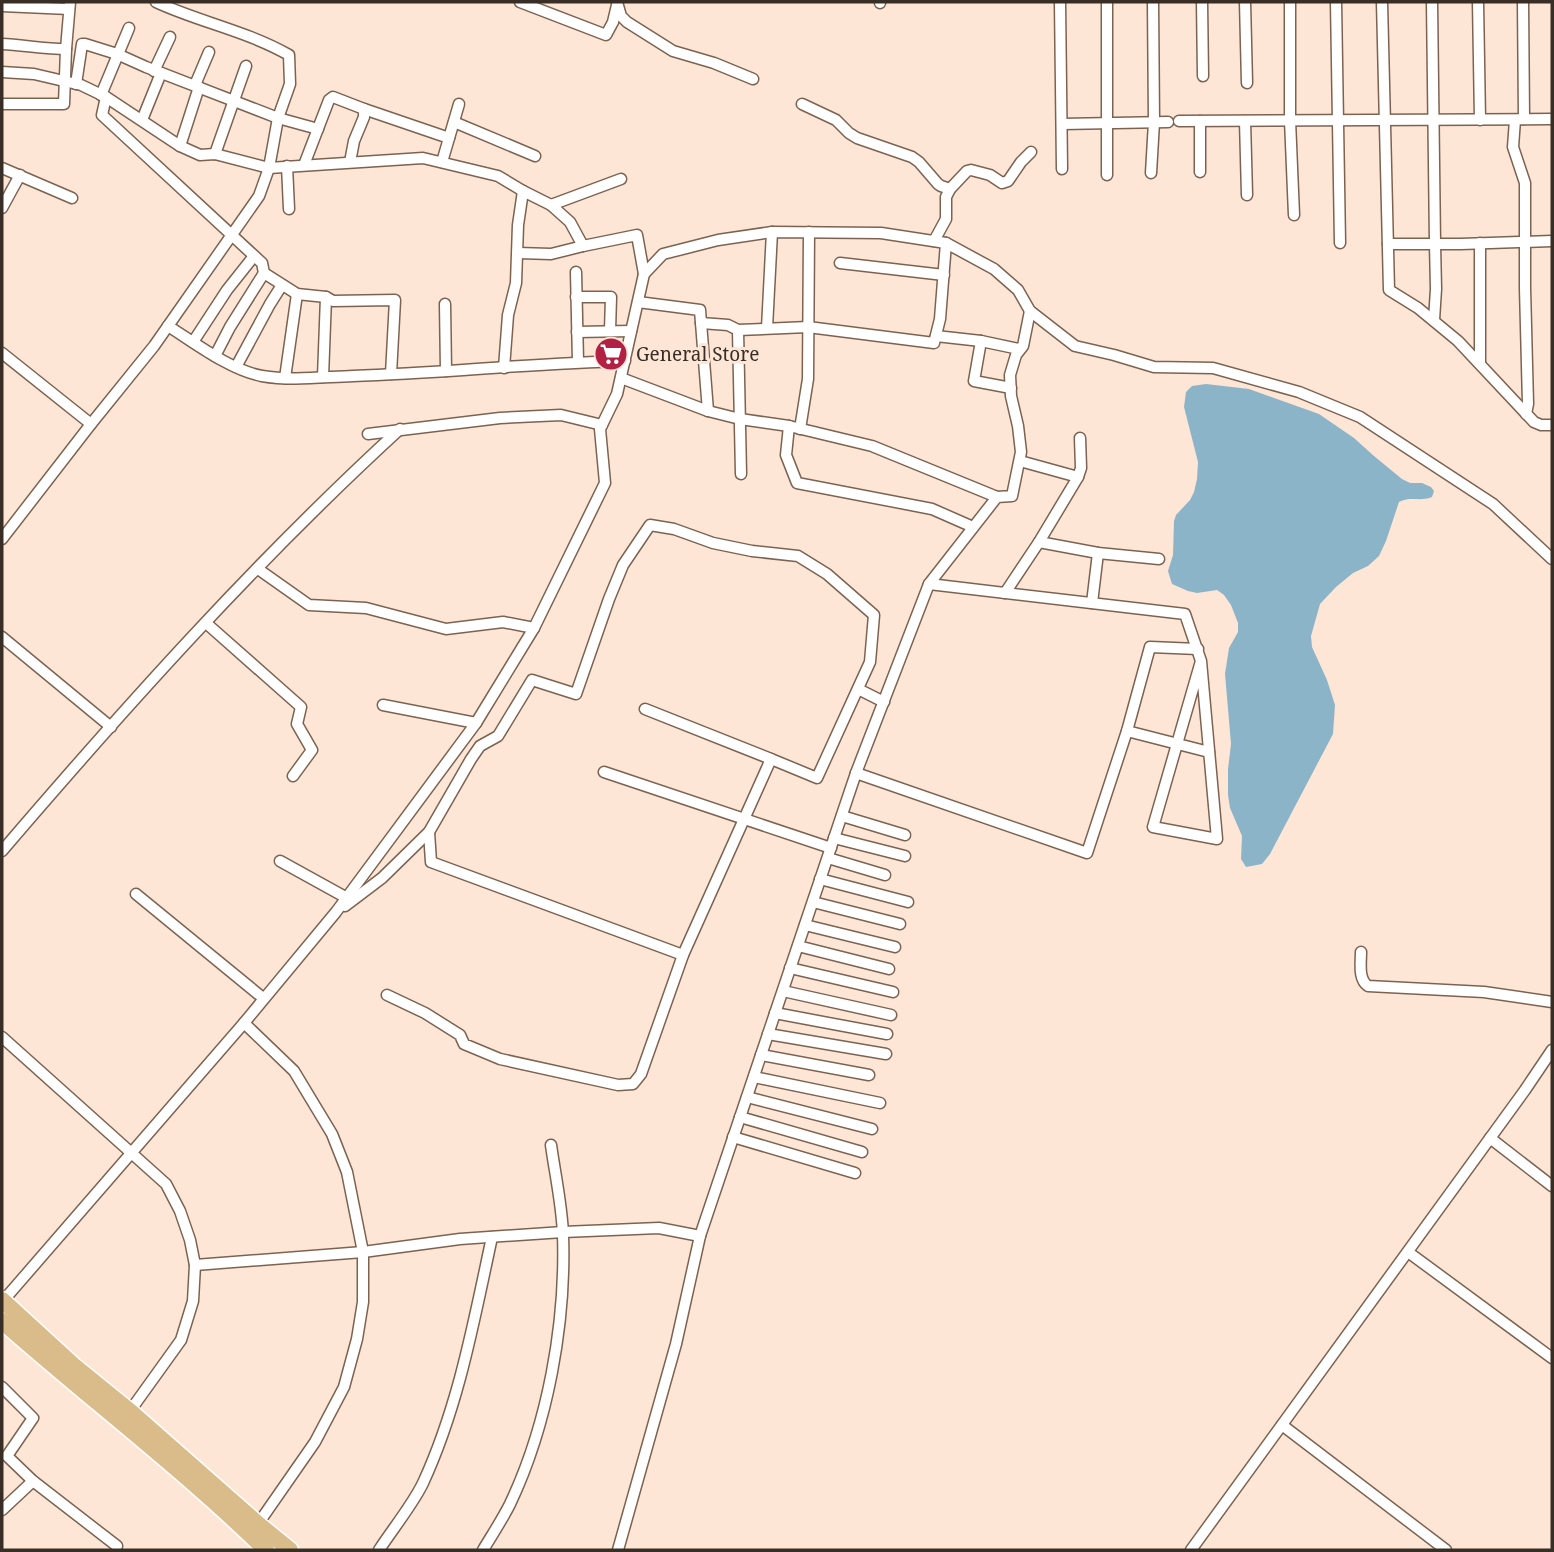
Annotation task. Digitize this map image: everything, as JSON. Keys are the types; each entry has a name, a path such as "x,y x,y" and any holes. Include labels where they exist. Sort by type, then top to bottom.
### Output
{"highway":[{"path":"2,1301 290,1550"},
{"path":"2,1321 124,1424 266,1550"}],"street":[{"path":"2,539 154,346 259,195 269,168 278,118 290,84 289,55 268,43 181,14 156,2"},
{"path":"181,14 185,2"},
{"path":"520,2 606,35 613,22 617,3"},
{"path":"1060,2 1062,169"},
{"path":"1107,2 1107,175"},
{"path":"1151,173 1154,122 1153,2"},
{"path":"1202,2 1203,76"},
{"path":"1245,2 1247,83"},
{"path":"1290,2 1290,120 1294,215"},
{"path":"1336,2 1340,243"},
{"path":"1382,2 1389,290 1434,320 1458,341 1534,422 1552,425"},
{"path":"1432,2 1436,244 1434,320"},
{"path":"1478,2 1480,120"},
{"path":"1523,2 1520,120 1513,147 1525,183 1526,414"},
{"path":"617,3 621,16 627,22 673,51 714,63 753,79"},
{"path":"2,6 70,5 64,104 2,104"},
{"path":"129,28 117,54 104,96 102,116 262,263 264,273 215,356"},
{"path":"142,120 170,37"},
{"path":"2,44 66,49"},
{"path":"76,84 82,44 90,45 278,118 318,129"},
{"path":"180,146 209,52"},
{"path":"215,154 246,66"},
{"path":"2,72 34,74 76,84 104,96 180,146 200,155 215,154 269,168 423,158 498,176 551,205 570,222 583,246"},
{"path":"304,165 330,98 333,97 449,138"},
{"path":"442,162 459,104"},
{"path":"802,104 836,120 857,138 912,157 941,186 950,188"},
{"path":"350,162 364,109"},
{"path":"1062,124 1552,118"},
{"path":"1200,121 1200,172"},
{"path":"1245,121 1247,195"},
{"path":"454,122 536,156"},
{"path":"934,241 946,219 950,188 967,171 990,175 1002,183 1008,181 1031,152"},
{"path":"287,166 289,209"},
{"path":"2,168 72,198"},
{"path":"2,208 20,176"},
{"path":"551,205 621,179"},
{"path":"505,368 508,315 516,283 518,225 523,191"},
{"path":"641,256 772,232 881,233 946,243 994,269 1018,290 1030,312 1075,346 1154,368 1213,368 1299,392 1360,417 1493,504 1552,559"},
{"path":"767,328 772,232"},
{"path":"809,232 808,379 786,455 797,483 932,509 973,527"},
{"path":"2,1301 244,1023 336,912 477,723 534,628 605,483 600,429 617,394 644,274 637,235 551,254 518,253"},
{"path":"1388,244 1552,241"},
{"path":"701,323 728,325 738,330 807,327 934,343 940,318 946,243"},
{"path":"1480,243 1480,364"},
{"path":"644,274 663,254"},
{"path":"193,342 227,290 254,256"},
{"path":"841,263 944,275"},
{"path":"576,272 578,362"},
{"path":"264,273 297,294 326,297 333,301 395,300 391,374"},
{"path":"236,367 282,285"},
{"path":"285,378 297,294"},
{"path":"323,377 326,297"},
{"path":"576,297 611,297 610,331"},
{"path":"638,302 701,310 708,411"},
{"path":"445,304 446,371"},
{"path":"621,378 708,411 794,427 872,446 998,496 1012,496 1021,452 1010,375 1016,355 1023,346 1030,312"},
{"path":"168,326 236,367 260,376 285,378 625,361"},
{"path":"738,330 741,474"},
{"path":"577,332 631,331"},
{"path":"936,335 1019,349"},
{"path":"981,341 975,381 1011,388"},
{"path":"2,353 91,424"},
{"path":"368,434 500,418 561,415 602,425"},
{"path":"2,851 206,622 345,479 400,429"},
{"path":"1005,593 1078,477 1081,468 1080,438"},
{"path":"1020,461 1078,477"},
{"path":"618,1550 677,1344 700,1236 856,773 929,584 998,496"},
{"path":"336,912 382,878 429,832 471,759 480,746 498,736 532,680 576,694 609,599 624,565 650,525 674,529 713,543 798,556 827,574 874,615 870,662 817,778 645,709"},
{"path":"1039,542 1098,553 1159,559"},
{"path":"1092,603 1098,553"},
{"path":"258,569 309,605 366,608 446,629 503,622 534,628"},
{"path":"929,584 1185,614 1201,660 1217,839 1153,827 1201,660"},
{"path":"206,622 301,707 297,724 312,750 293,776"},
{"path":"2,637 111,727"},
{"path":"856,773 1087,853 1150,647 1198,649"},
{"path":"858,689 884,702"},
{"path":"383,705 477,723"},
{"path":"1126,731 1209,752"},
{"path":"387,995 425,1013 460,1035 464,1044 500,1059 618,1085 633,1084 641,1074 683,955 771,759"},
{"path":"604,772 831,848 885,876"},
{"path":"842,816 905,835"},
{"path":"429,832 431,862 683,955"},
{"path":"831,848 905,856"},
{"path":"280,861 347,898"},
{"path":"820,879 908,902"},
{"path":"136,894 263,999"},
{"path":"813,902 900,924"},
{"path":"805,925 895,947"},
{"path":"798,946 889,970"},
{"path":"1361,952 1362,976 1368,986 1484,992 1552,1002"},
{"path":"790,968 893,992"},
{"path":"783,991 891,1015"},
{"path":"775,1013 887,1034"},
{"path":"244,1023 294,1071 332,1135 347,1172 363,1252 363,1302 357,1339 344,1387 315,1442 258,1524"},
{"path":"768,1034 886,1054"},
{"path":"2,1037 166,1184 180,1211 190,1240 195,1265 193,1301 181,1340 130,1411"},
{"path":"1191,1550 1552,1050"},
{"path":"761,1055 869,1075"},
{"path":"754,1077 880,1103"},
{"path":"747,1097 872,1129"},
{"path":"740,1117 862,1152"},
{"path":"733,1138 855,1173"},
{"path":"1490,1139 1552,1186"},
{"path":"483,1550 509,1504 530,1452 544,1406 559,1329 563,1232 551,1145"},
{"path":"195,1265 363,1252 460,1239 563,1232 659,1228 700,1236"},
{"path":"379,1550 422,1486 445,1429 463,1367 492,1237"},
{"path":"1408,1252 1552,1358"},
{"path":"2,1387 33,1418 4,1458 117,1546"},
{"path":"1282,1424 1447,1550"},
{"path":"2,1510 33,1481"}],"water":[{"path":"1206,384 1249,389 1319,414 1354,438 1402,479 1410,483 1422,483 1434,491 1432,497 1399,502 1379,556 1368,566 1353,573 1320,604 1311,636 1312,647 1335,705 1333,734 1270,854 1262,864 1246,867 1241,859 1242,836 1230,808 1228,795 1231,744 1225,674 1229,648 1238,632 1238,623 1224,595 1217,590 1197,593 1188,591 1172,584 1168,571 1173,555 1174,521 1190,500 1197,479 1198,462 1184,407 1186,392 1192,386"}],"place":[{"name":"General Store","path":"611,354"}]}
